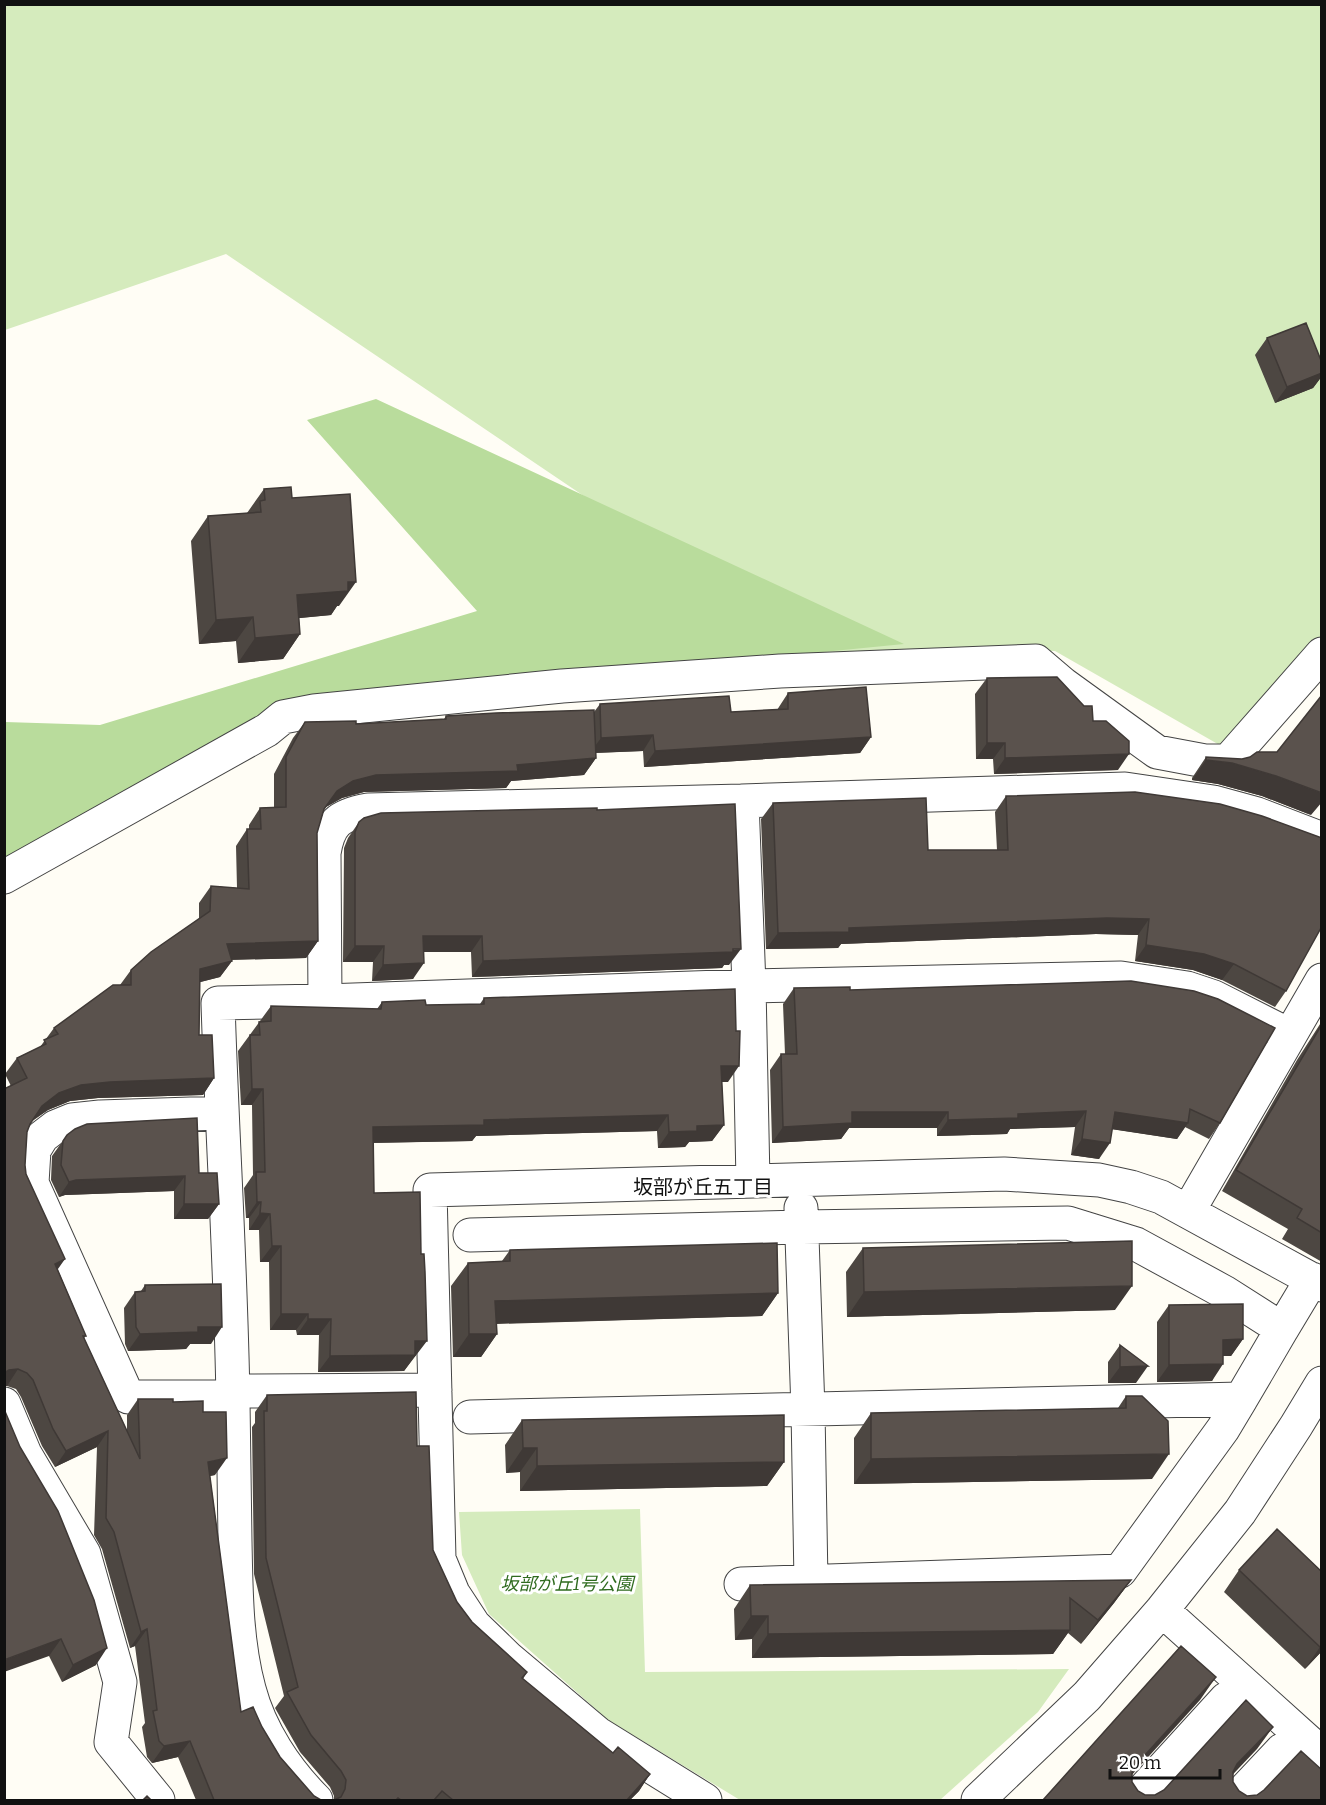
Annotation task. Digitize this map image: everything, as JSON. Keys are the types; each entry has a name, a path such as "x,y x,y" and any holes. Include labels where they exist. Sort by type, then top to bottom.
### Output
{"street":[{"path":"4,877 267,730 283,717 314,711 562,686 780,671 1036,661 1063,684 1157,752 1205,761 1228,761 1322,654"},
{"path":"325,1001 324,853 327,836 333,825 344,816 368,810 1125,789 1213,802 1257,814 1322,839"},
{"path":"742,801 753,1181"},
{"path":"316,1800 294,1776 261,1720 249,1690 240,1648 235,1580 233,1394 218,1003 749,986 1121,978 1187,988 1214,997 1289,1035"},
{"path":"1189,1210 1322,980"},
{"path":"221,1113 72,1120 55,1127 42,1137 34,1150 32,1183 128,1397 435,1390"},
{"path":"701,1800 597,1733 509,1659 474,1625 453,1593 440,1560 430,1190 1004,1174 1099,1180 1131,1187 1189,1210 1317,1282 1282,1329 1223,1429 1120,1571 741,1584"},
{"path":"470,1235 802,1218 1068,1223 1136,1244 1224,1292 1282,1329"},
{"path":"802,1218 811,1582"},
{"path":"978,1800 1087,1696 1162,1610 1240,1512 1322,1383"},
{"path":"470,1417 1241,1399"},
{"path":"4,1404 15,1457 84,1554 120,1682 111,1742 158,1800"},
{"path":"1162,1610 1322,1754"},
{"path":"1134,1800 1226,1699"},
{"path":"1235,1800 1282,1750"}],"green space":[{"path":"4,5 1321,5 1321,664 1244,759 1055,651 816,653 226,254 5,330"},
{"path":"376,399 904,644 354,698 5,862 5,722 100,725 477,611 307,420"},
{"name":"坂部が丘1号公園","path":"640,1509 645,1672 1069,1669 1038,1712 940,1800 740,1800 608,1720 489,1614 462,1555 459,1512"}],"building":[{"path":"1306,323 1322,363 1322,373 1287,387 1267,338"},
{"path":"291,487 292,498 350,494 356,582 348,582 348,591 297,595 300,634 255,638 253,617 216,620 208,516 261,512 260,501 265,500 264,489"},
{"path":"1057,677 1084,706 1092,706 1093,721 1106,721 1129,741 1129,754 1005,758 1005,743 987,743 987,678"},
{"path":"866,687 871,737 655,751 653,735 601,738 600,704 729,696 731,712 788,709 788,693"},
{"path":"1322,695 1322,793 1232,763 1206,760 1206,757 1242,759 1257,752 1277,752"},
{"path":"594,710 596,758 517,765 518,771 376,775 353,781 337,791 324,809 317,833 318,941 227,944 232,961 200,969 199,1035 212,1035 214,1078 81,1085 59,1093 42,1106 27,1132 26,1174 65,1259 55,1264 86,1336 83,1336 140,1459 138,1399 173,1399 173,1402 203,1401 203,1412 226,1412 227,1458 208,1462 241,1712 253,1707 280,1757 314,1796 321,1800 214,1800 190,1741 164,1746 159,1741 153,1711 157,1710 147,1629 141,1632 114,1532 106,1518 108,1431 66,1451 53,1429 33,1380 27,1373 18,1369 4,1373 4,1089 27,1078 17,1058 46,1044 44,1040 58,1034 54,1028 113,985 131,985 131,970 151,952 210,911 211,886 249,889 247,829 261,829 260,808 286,807 286,757 305,722 356,721 356,724 446,719 446,716 496,713"},
{"path":"1135,792 1220,804 1262,816 1322,838 1322,926 1286,991 1234,964 1204,954 1146,945 1149,919 1107,918 849,928 849,932 778,933 773,803 926,798 928,850 1008,850 1006,796"},
{"path":"735,804 741,949 733,949 733,952 483,961 482,936 423,936 424,963 383,965 384,946 355,946 355,832 359,822 364,818 381,813 597,808 597,810"},
{"path":"1131,981 1194,991 1218,999 1275,1028 1220,1123 1190,1109 1188,1123 1115,1112 1110,1143 1082,1139 1086,1111 1018,1114 1018,1118 948,1120 948,1112 852,1112 852,1123 783,1127 781,1054 797,1054 794,988 850,987 850,990"},
{"path":"735,989 736,1031 740,1031 739,1066 721,1066 724,1125 697,1126 697,1131 669,1132 668,1115 484,1120 484,1125 373,1127 374,1193 420,1192 421,1254 424,1254 427,1341 415,1341 415,1355 330,1356 331,1319 308,1319 308,1314 281,1314 281,1246 272,1246 270,1214 260,1213 261,1202 257,1202 256,1172 265,1172 263,1089 252,1089 250,1035 260,1035 259,1022 271,1021 271,1006 381,1009 382,1002 425,1000 426,1005 484,1004 484,998"},
{"path":"1322,1024 1322,1233 1297,1218 1302,1209 1236,1170"},
{"path":"197,1118 199,1173 217,1173 219,1204 184,1204 185,1176 69,1182 61,1165 63,1141 75,1129 87,1124"},
{"path":"1132,1241 1132,1286 864,1292 863,1248"},
{"path":"777,1243 778,1293 495,1301 497,1334 469,1334 468,1263 510,1261 510,1250"},
{"path":"221,1284 222,1327 198,1327 198,1332 140,1334 136,1327 135,1292 145,1291 145,1285"},
{"path":"1243,1304 1243,1339 1223,1340 1223,1364 1169,1365 1169,1305"},
{"path":"1120,1345 1148,1366 1120,1367"},
{"path":"416,1392 417,1446 429,1446 433,1550 457,1602 472,1622 527,1672 522,1678 613,1753 618,1747 650,1774 627,1800 453,1800 442,1791 434,1800 401,1800 398,1798 396,1800 334,1800 341,1797 346,1780 311,1735 287,1692 298,1687 266,1558 264,1411 267,1411 267,1395"},
{"path":"1126,1396 1142,1396 1168,1421 1169,1454 871,1459 871,1413 1126,1408"},
{"path":"4,1409 20,1447 58,1511 94,1600 107,1648 73,1665 61,1639 4,1660"},
{"path":"784,1415 784,1462 537,1466 537,1448 523,1448 522,1420"},
{"path":"1277,1529 1322,1572 1322,1645 1320,1647 1239,1570"},
{"path":"1131,1580 1098,1620 1070,1598 1070,1630 768,1634 768,1616 751,1616 750,1585"},
{"path":"1181,1646 1216,1677 1136,1765 1132,1773 1132,1782 1138,1791 1145,1795 1155,1795 1164,1790 1246,1700 1273,1727 1237,1764 1233,1772 1233,1782 1239,1791 1247,1796 1257,1795 1301,1751 1322,1770 1322,1800 1043,1800"}],"district":[{"name":"坂部が丘五丁目","path":"703,1187"}]}
